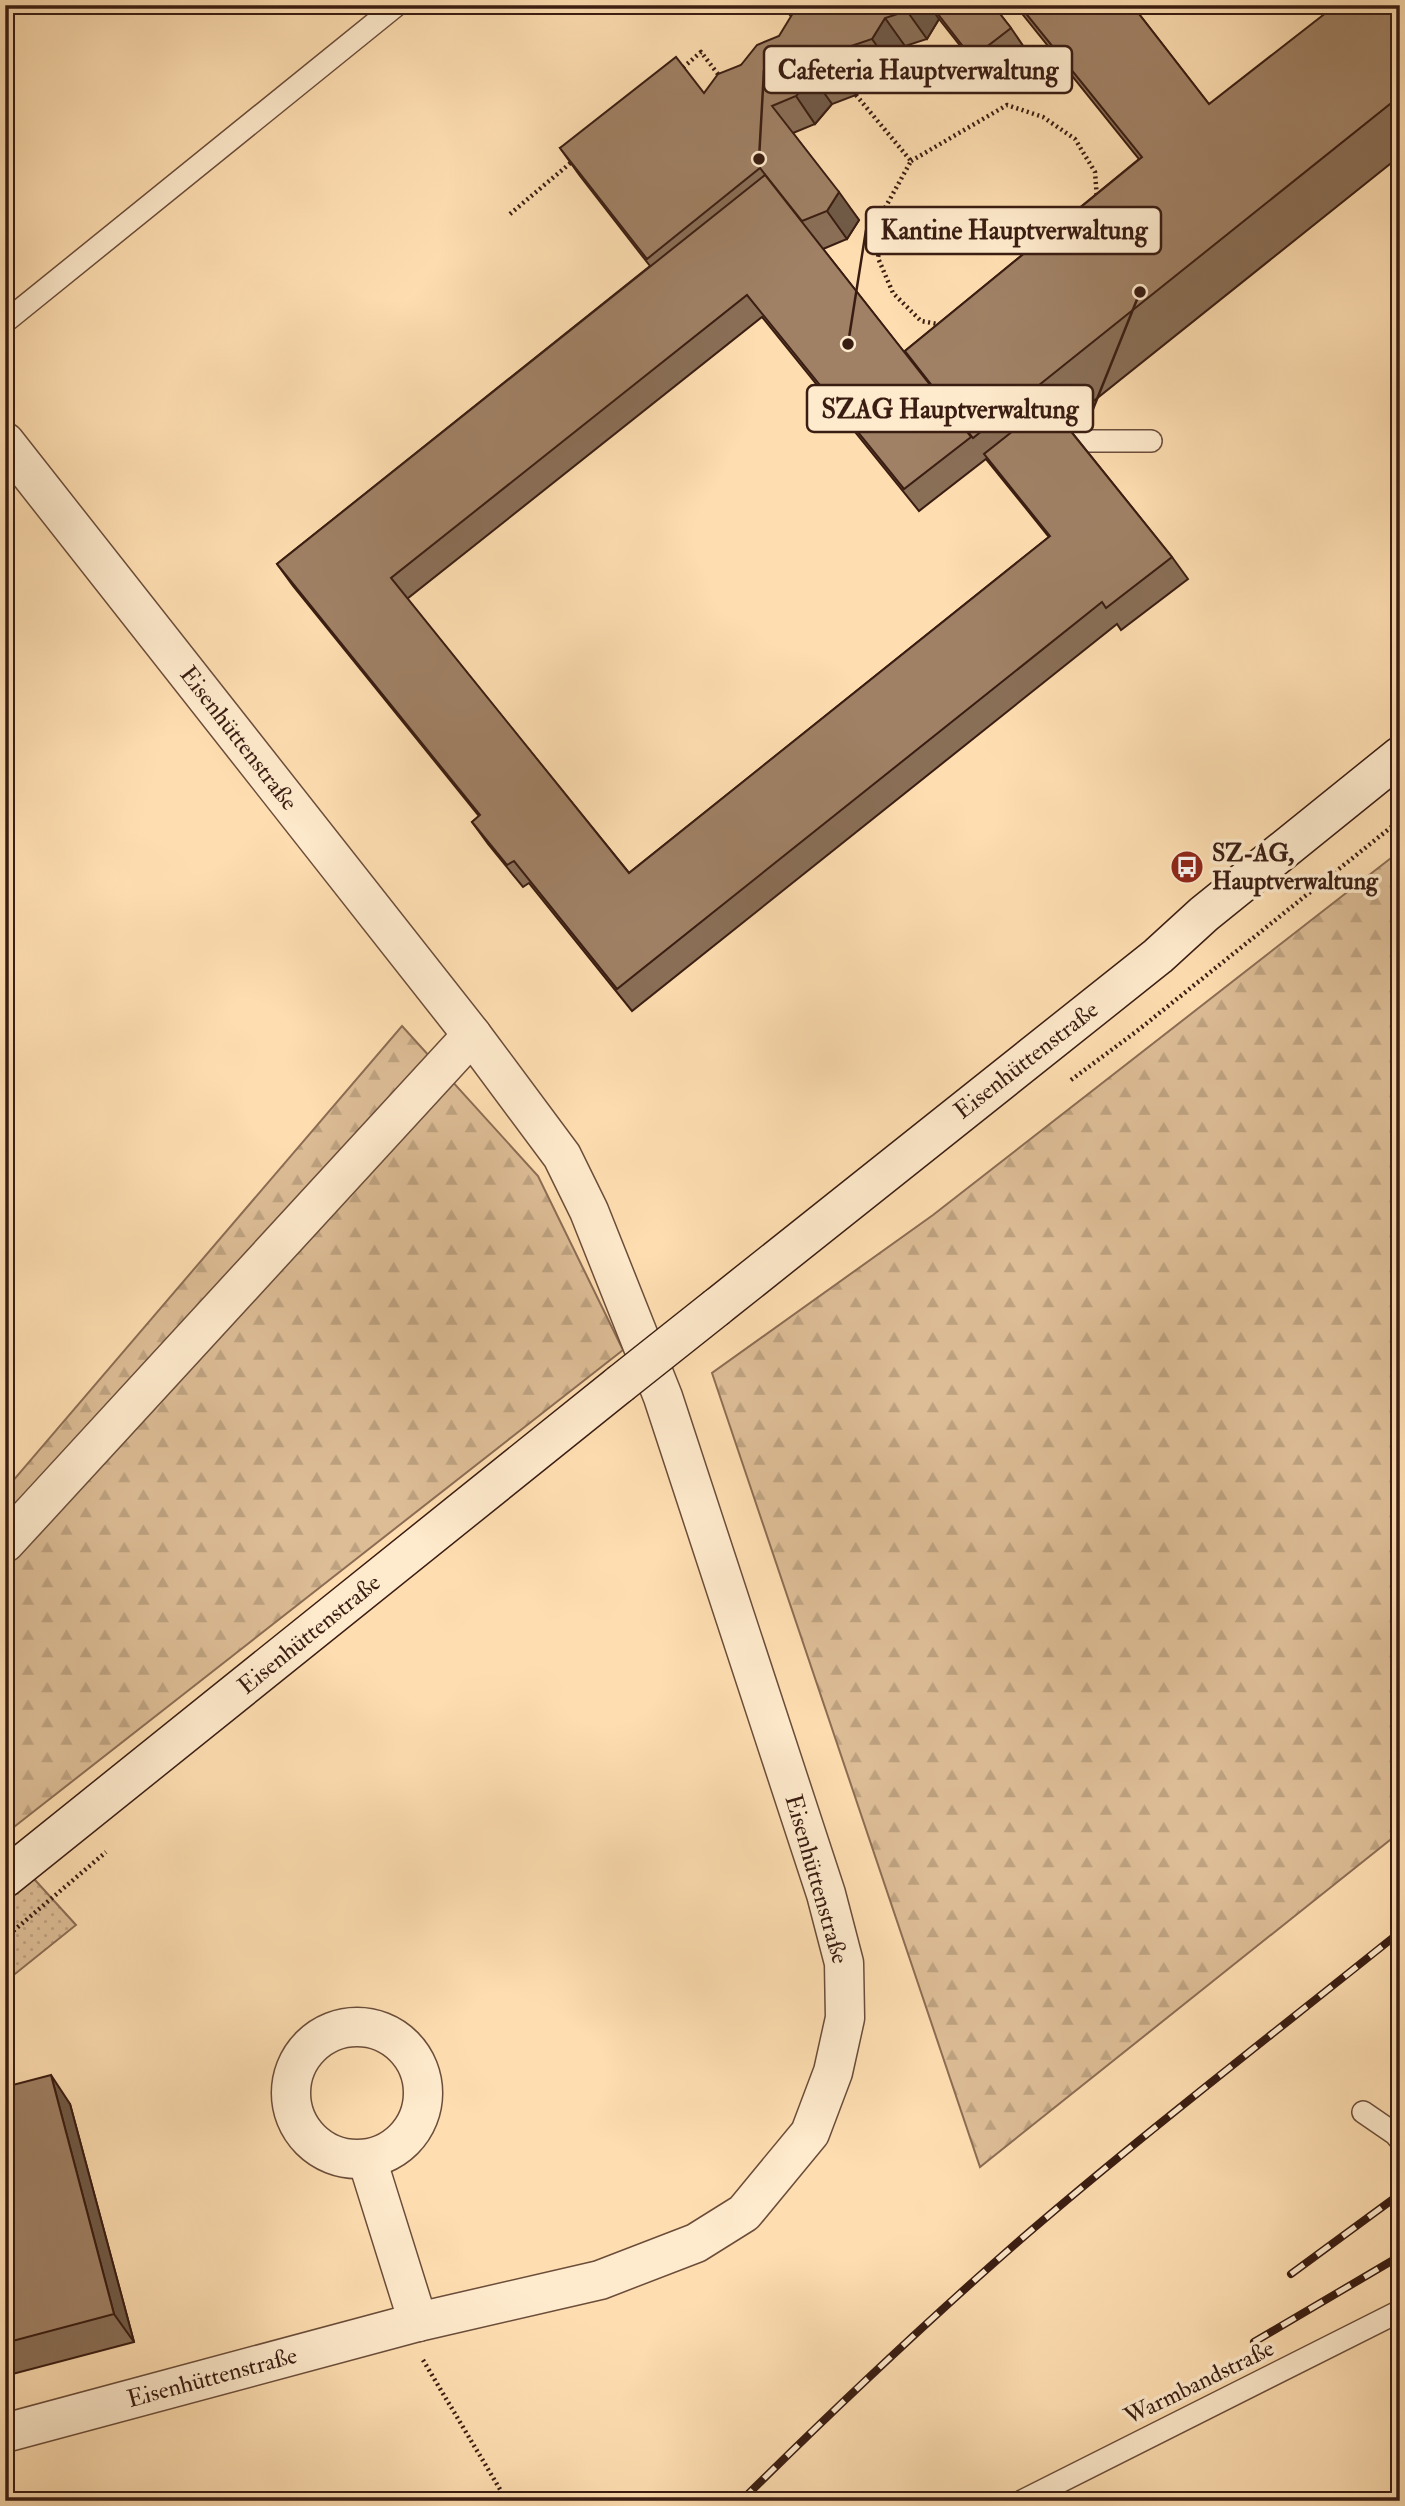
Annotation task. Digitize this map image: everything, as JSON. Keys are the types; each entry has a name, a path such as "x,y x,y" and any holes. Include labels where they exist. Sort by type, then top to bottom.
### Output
{"street":[{"name":"Eisenhüttenstraße","path":"5,442 472,1035 562,1156 589,1211 642,1340 686,1462 827,1894 844,1963 845,2018 833,2072 810,2133 744,2213 696,2243 600,2280 411,2324 5,2433"},
{"name":"Eisenhüttenstraße","path":"5,1878 20,1859 1158,956 1204,914 1400,756"},
{"path":"5,1543 472,1035"},
{"path":"367,2159 411,2324"}],"lane":[{"path":"5,322 397,5"},
{"path":"1077,441 1151,441"},
{"path":"1363,2112 1400,2140"},
{"name":"Warmbandstraße","path":"1022,2501 1400,2311"}],"path":[{"path":"783,5 798,23"},
{"path":"669,79 701,52 723,82"},
{"path":"856,95 911,161"},
{"path":"952,320 943,325 921,321 893,293 878,258 885,208 911,161 1007,105 1043,117 1075,139 1095,172 1097,199 1090,210"},
{"path":"510,214 574,160"},
{"path":"411,2324 507,2501"}],"green space":[{"path":"1400,851 1400,1832 980,2167 712,1373 933,1215"},
{"path":"402,1026 538,1176 623,1350 5,1834 5,1490"},
{"path":"5,1847 76,1925 5,1982"}],"building":[{"path":"817,5 910,5 907,11 885,18 872,39 848,47 837,67 812,76 796,96 772,106 839,192 827,211 802,221 760,168 647,259 560,148 676,57 704,93 718,74 741,65 757,45 779,36 793,13"},
{"path":"931,5 993,5 1011,28 972,58"},
{"path":"1019,5 1132,5 1209,104 1336,5 1400,5 1400,96 973,438 905,351 1142,157"},
{"path":"765,175 971,437 904,489 747,295 391,578 629,873 1050,536 984,454 1048,403 1172,557 1106,608 1102,602 617,989 514,861 507,865 472,822 480,815 277,564"},
{"path":"51,2075 114,2314 5,2343 5,2087"}],"railway":[{"path":"741,2501 879,2368 1020,2240 1161,2123 1400,1932"},
{"path":"1291,2274 1400,2194"},
{"path":"1254,2342 1400,2256"}],"place":[{"name":"Cafeteria Hauptverwaltung","path":"759,159"},
{"name":"SZAG Hauptverwaltung","path":"1140,292"},
{"name":"Kantine Hauptverwaltung","path":"848,344"},
{"name":"SZ-AG, Hauptverwaltung","path":"1187,867"}]}
